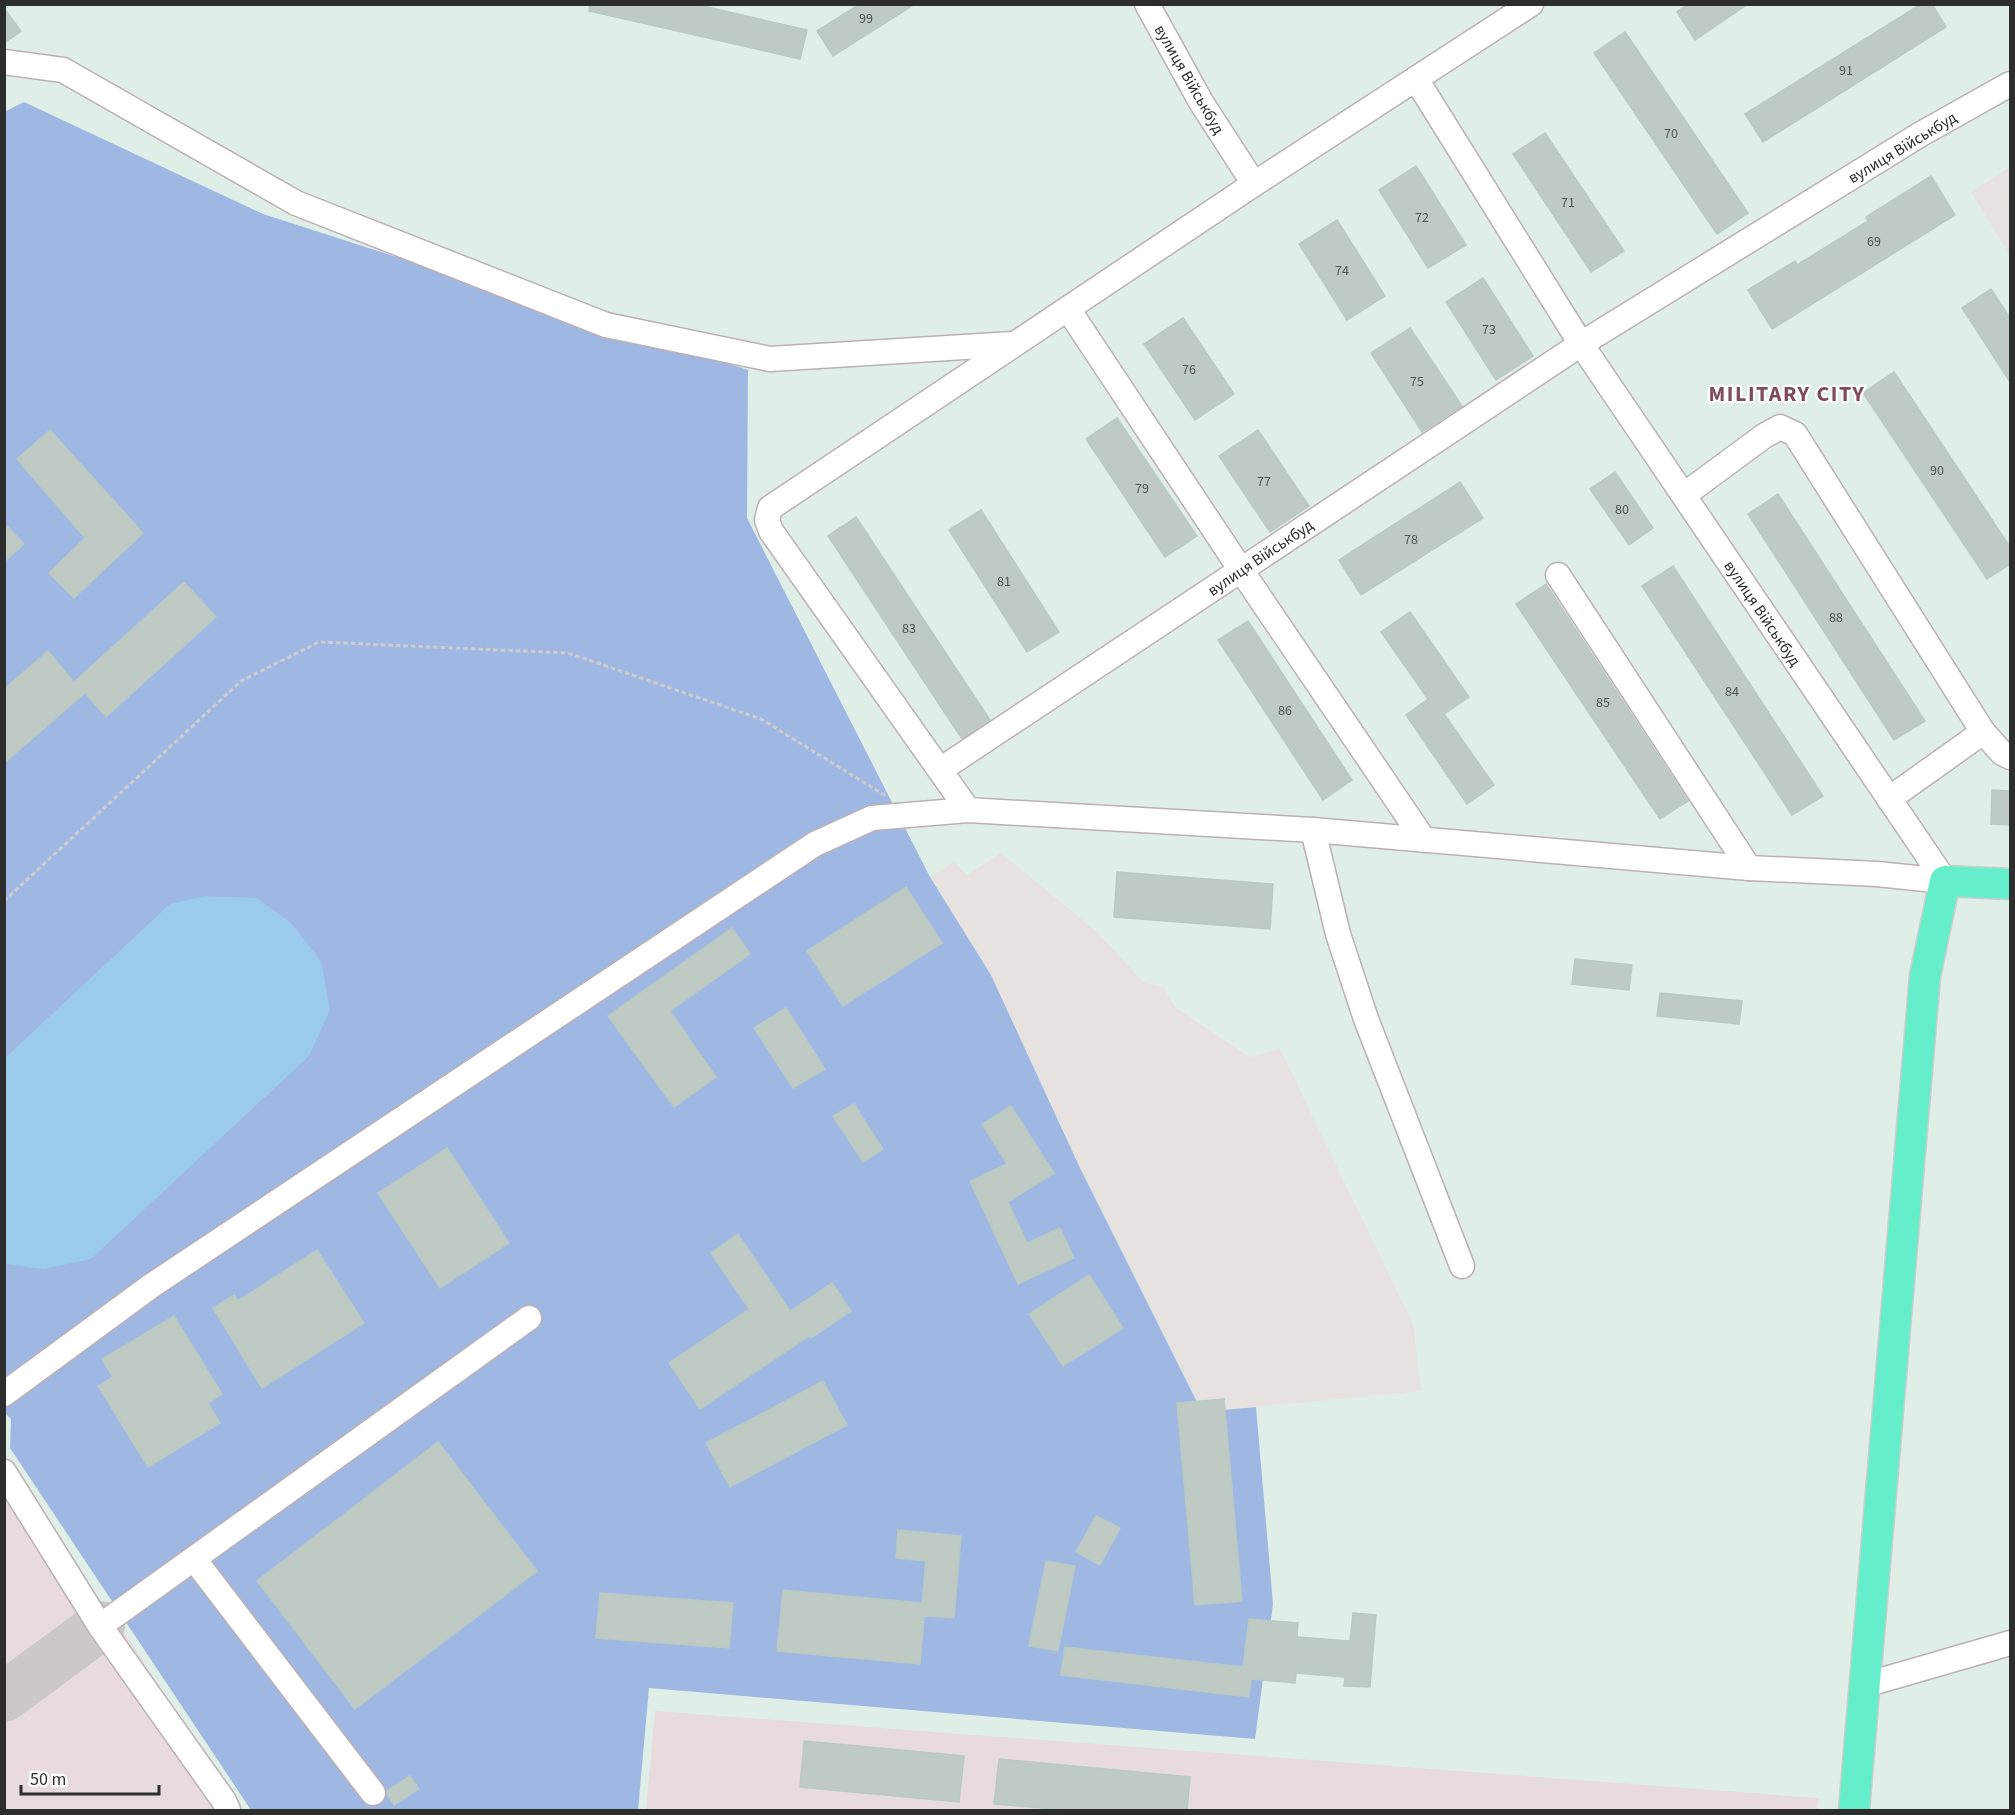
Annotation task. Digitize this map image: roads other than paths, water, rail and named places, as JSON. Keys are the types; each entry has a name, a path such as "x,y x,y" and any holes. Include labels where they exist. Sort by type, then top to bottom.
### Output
{"main road":[{"path":"1854,1810 1925,976 1945,882 2010,884"}],"street":[{"name":"вулиця Військбуд","path":"1147,4 1202,102 1254,184"},
{"path":"968,810 771,531 767,520 770,508 1254,184 1530,4"},
{"path":"4,62 63,70 296,203 606,325 770,359 1016,344"},
{"name":"вулиця Військбуд","path":"1416,79 1581,344 1945,882"},
{"name":"вулиця Військбуд","path":"940,770 1581,344 1921,134 2010,84"},
{"path":"1068,309 1424,840"},
{"path":"1684,495 1764,435 1780,428 1795,434 1983,732 2002,753 2010,757"},
{"path":"1558,575 1749,868"},
{"path":"1889,799 1983,732"},
{"path":"4,1394 151,1286 815,844 872,818 968,810 1313,830 1749,868 1877,874 1945,882"},
{"path":"1313,830 1338,934 1366,1019 1462,1266"},
{"path":"100,1626 529,1318"},
{"path":"4,1473 100,1626 224,1801 228,1810"},
{"path":"194,1559 373,1793"},
{"path":"1865,1685 2010,1643"}],"district":[{"name":"MILITARY CITY","path":"1787,393"}]}
